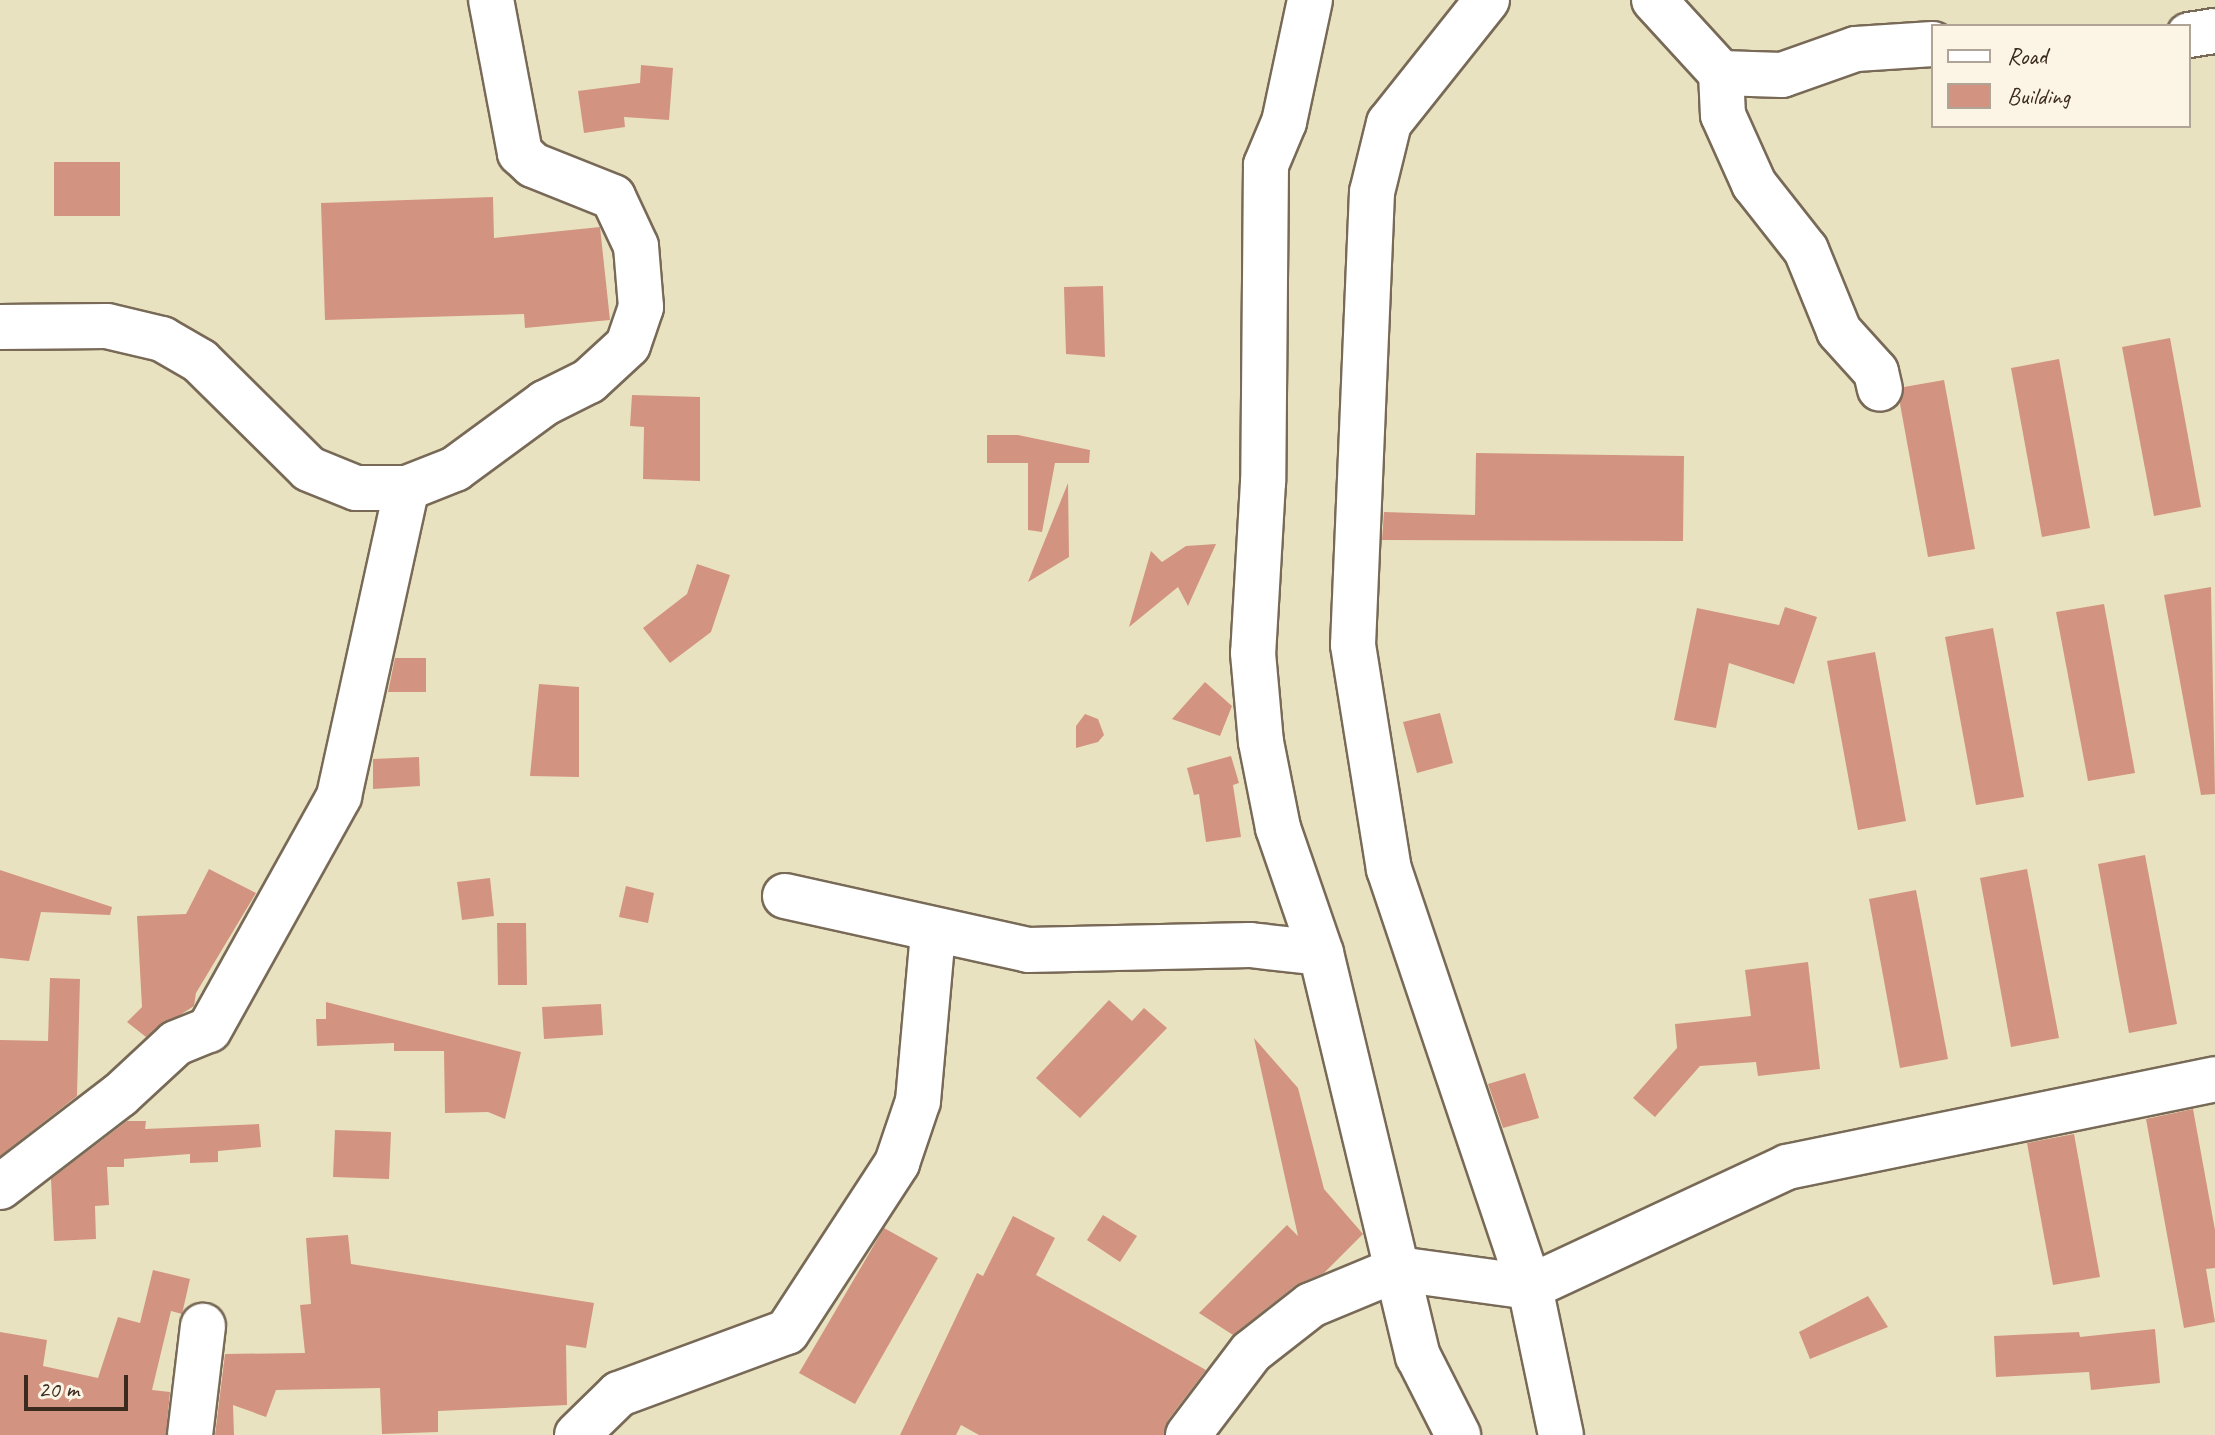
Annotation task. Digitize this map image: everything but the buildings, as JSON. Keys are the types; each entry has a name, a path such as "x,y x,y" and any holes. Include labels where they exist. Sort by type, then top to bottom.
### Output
{"street":[{"path":"0,327 107,326 162,339 200,361 309,469 356,488 407,488 455,469 545,403 589,381 628,345 641,307 636,246 613,197 533,165 520,153 491,0"},
{"path":"1310,0 1284,122 1266,165 1263,482 1253,653 1261,742 1278,828 1321,953 1418,1356 1458,1435"},
{"path":"1487,0 1389,123 1372,192 1353,645 1389,869 1530,1287 1561,1435"},
{"path":"1654,0 1721,73 1723,115 1754,184 1806,250 1839,331 1876,372 1880,389"},
{"path":"2191,35 2215,31"},
{"path":"1721,73 1782,75 1856,49 1931,44"},
{"path":"0,1187 120,1095 176,1043 209,1030 339,796 407,488"},
{"path":"785,896 933,932 1028,950 1221,945 1321,953"},
{"path":"577,1435 619,1394 787,1332 897,1163 918,1101 933,932"},
{"path":"1188,1435 1251,1352 1311,1305 1398,1269 1530,1287 1787,1167 2215,1079"},
{"path":"190,1435 203,1326"}]}
